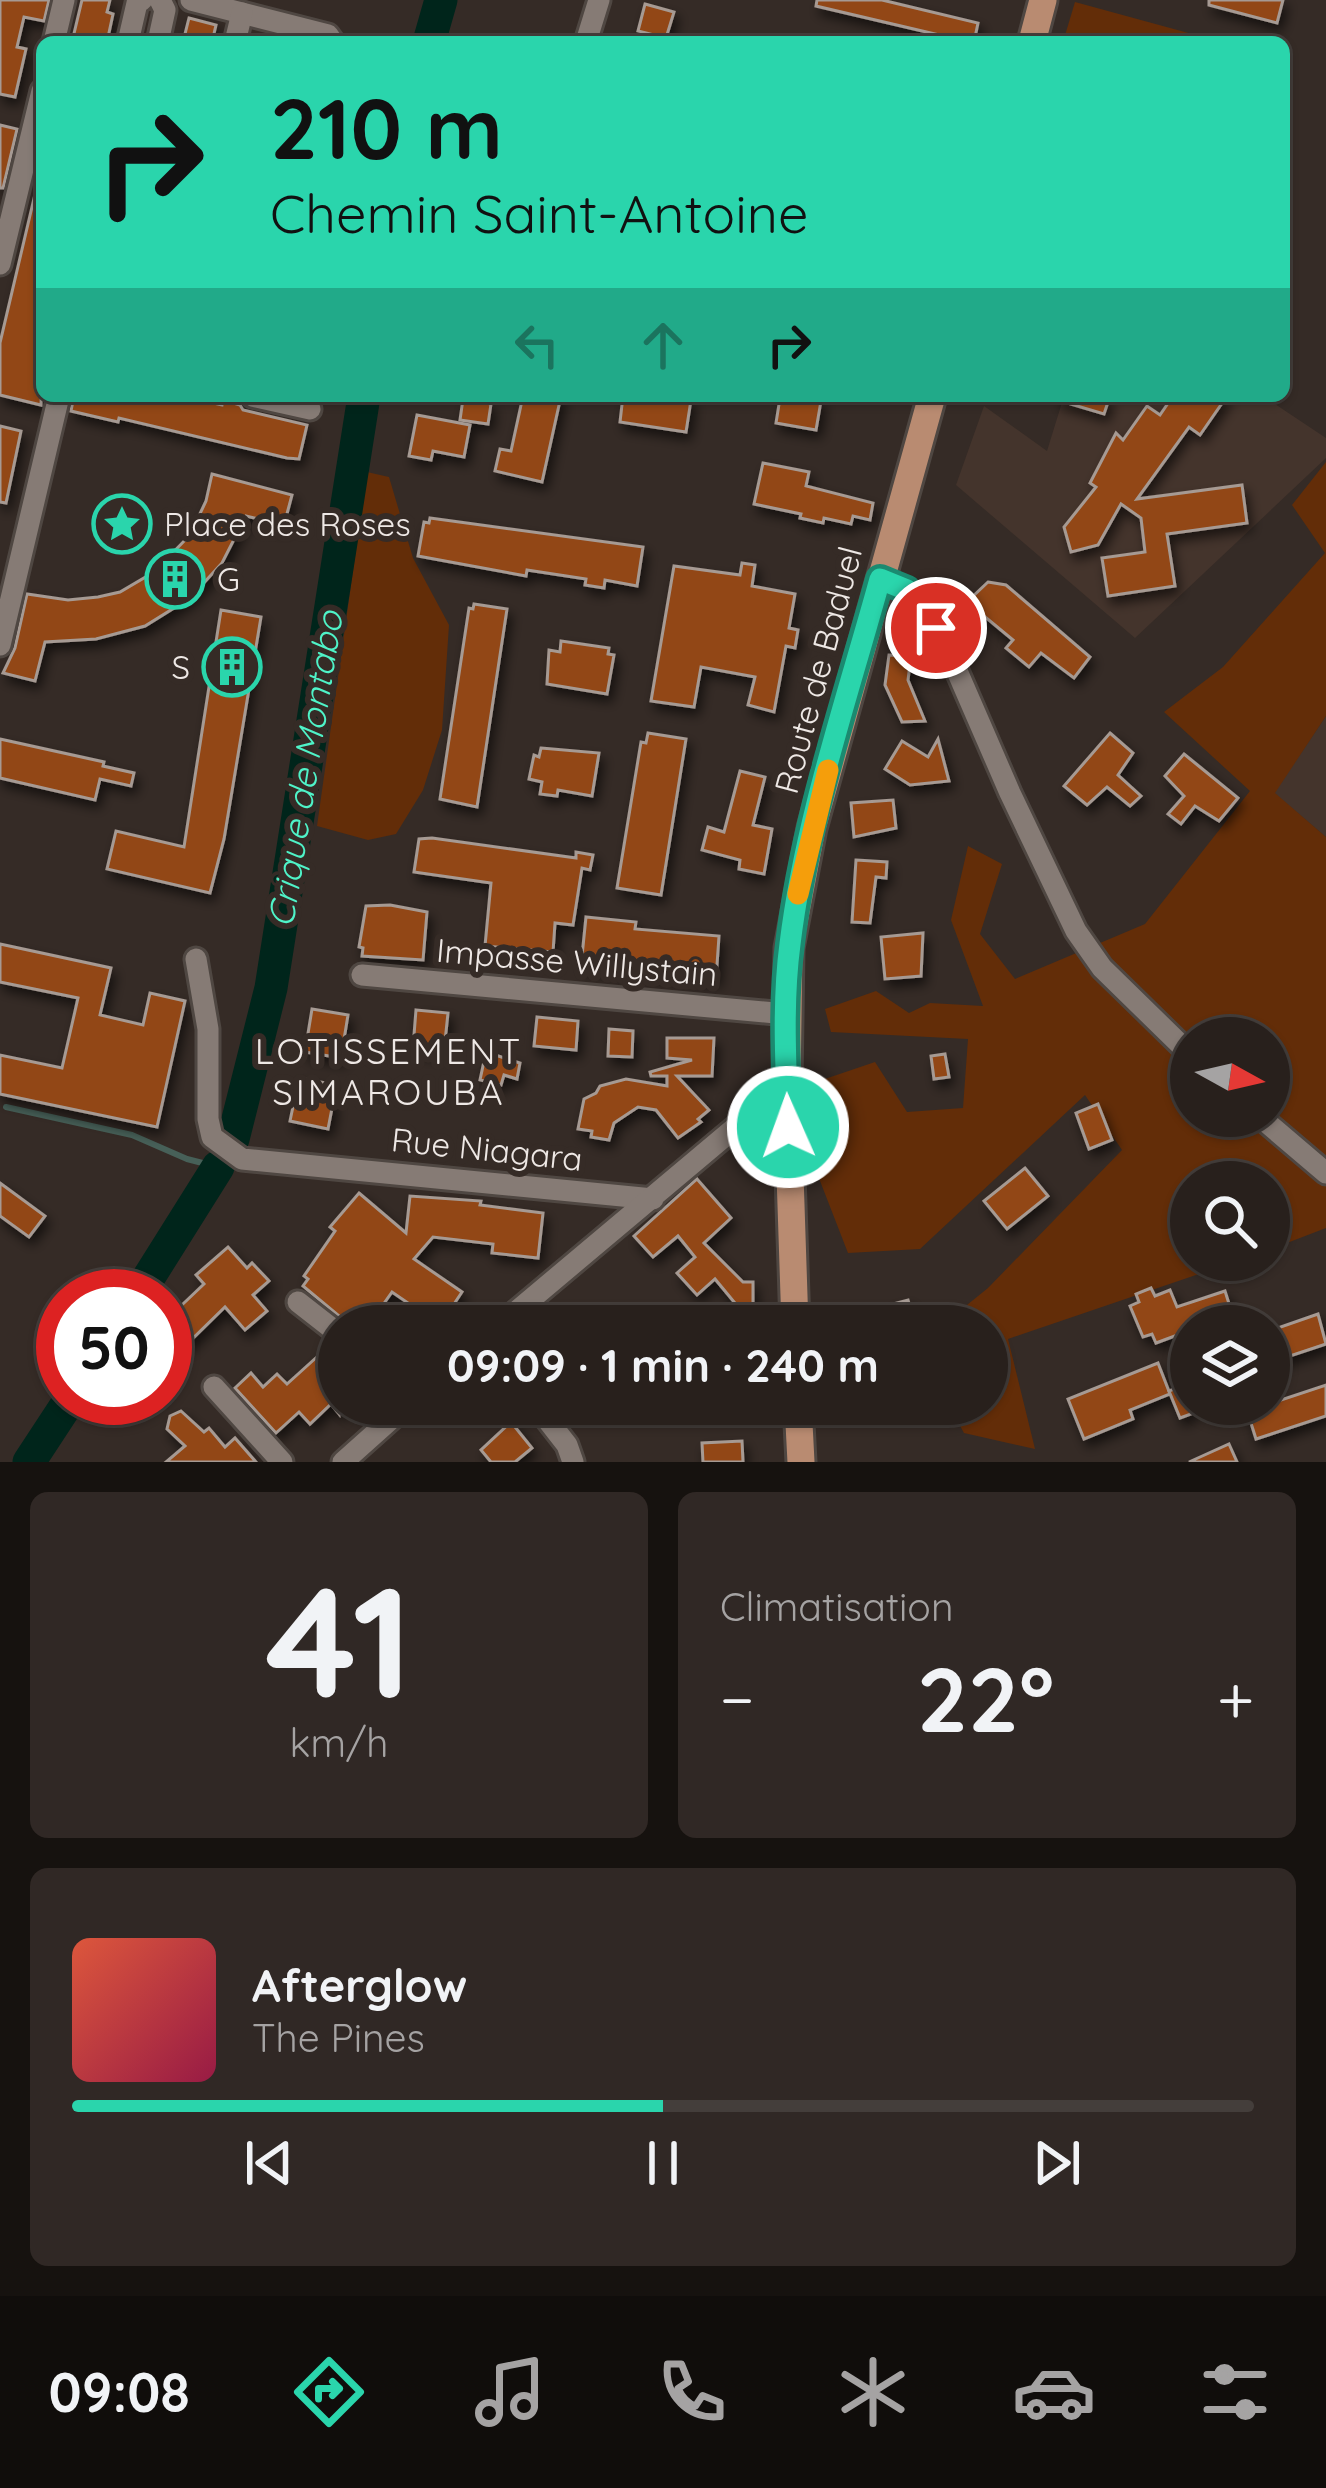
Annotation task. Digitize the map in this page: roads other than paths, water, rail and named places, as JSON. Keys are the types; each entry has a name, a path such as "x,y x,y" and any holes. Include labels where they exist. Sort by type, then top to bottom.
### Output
{"main road":[{"path":"1034,36 1043,0"},
{"name":"Route de Baduel","path":"794,1305 787,1084 789,948 802,868 930,402"},
{"path":"799,1425 801,1462"}],"street":[{"path":"55,36 64,0"},
{"path":"129,36 137,3 142,0"},
{"path":"159,36 165,10 160,0"},
{"path":"191,0 329,36"},
{"path":"588,36 599,0"},
{"path":"236,36 242,13"},
{"path":"0,264 36,116"},
{"path":"0,645 58,402"},
{"path":"277,402 310,410"},
{"path":"880,579 907,590 944,641 1076,932 1102,968 1170,1034"},
{"name":"Rue Niagara","path":"196,959 208,1030 212,1137 242,1159 653,1199"},
{"name":"Impasse Willystain","path":"362,975 786,1014"},
{"path":"524,1305 787,1084"},
{"path":"1283,1137 1326,1174"},
{"path":"298,1302 318,1318"},
{"path":"214,1387 283,1462"},
{"path":"343,1462 384,1425"},
{"path":"552,1425 573,1462"}],"waterway":[{"name":"Crique de Montabo","path":"431,36 441,0"},
{"name":"Crique de Montabo","path":"233,1139 271,988 363,402"},
{"path":"6,1107 132,1135 218,1167"},
{"name":"Crique de Montabo","path":"154,1269 218,1167"},
{"name":"Crique de Montabo","path":"29,1462 53,1425"}],"place":[{"name":"Place des Roses","path":"122,524"},
{"name":"G","path":"175,579"},
{"name":"S","path":"232,667"}],"district":[{"name":"LOTISSEMENT SIMAROUBA","path":"389,1072"}]}
